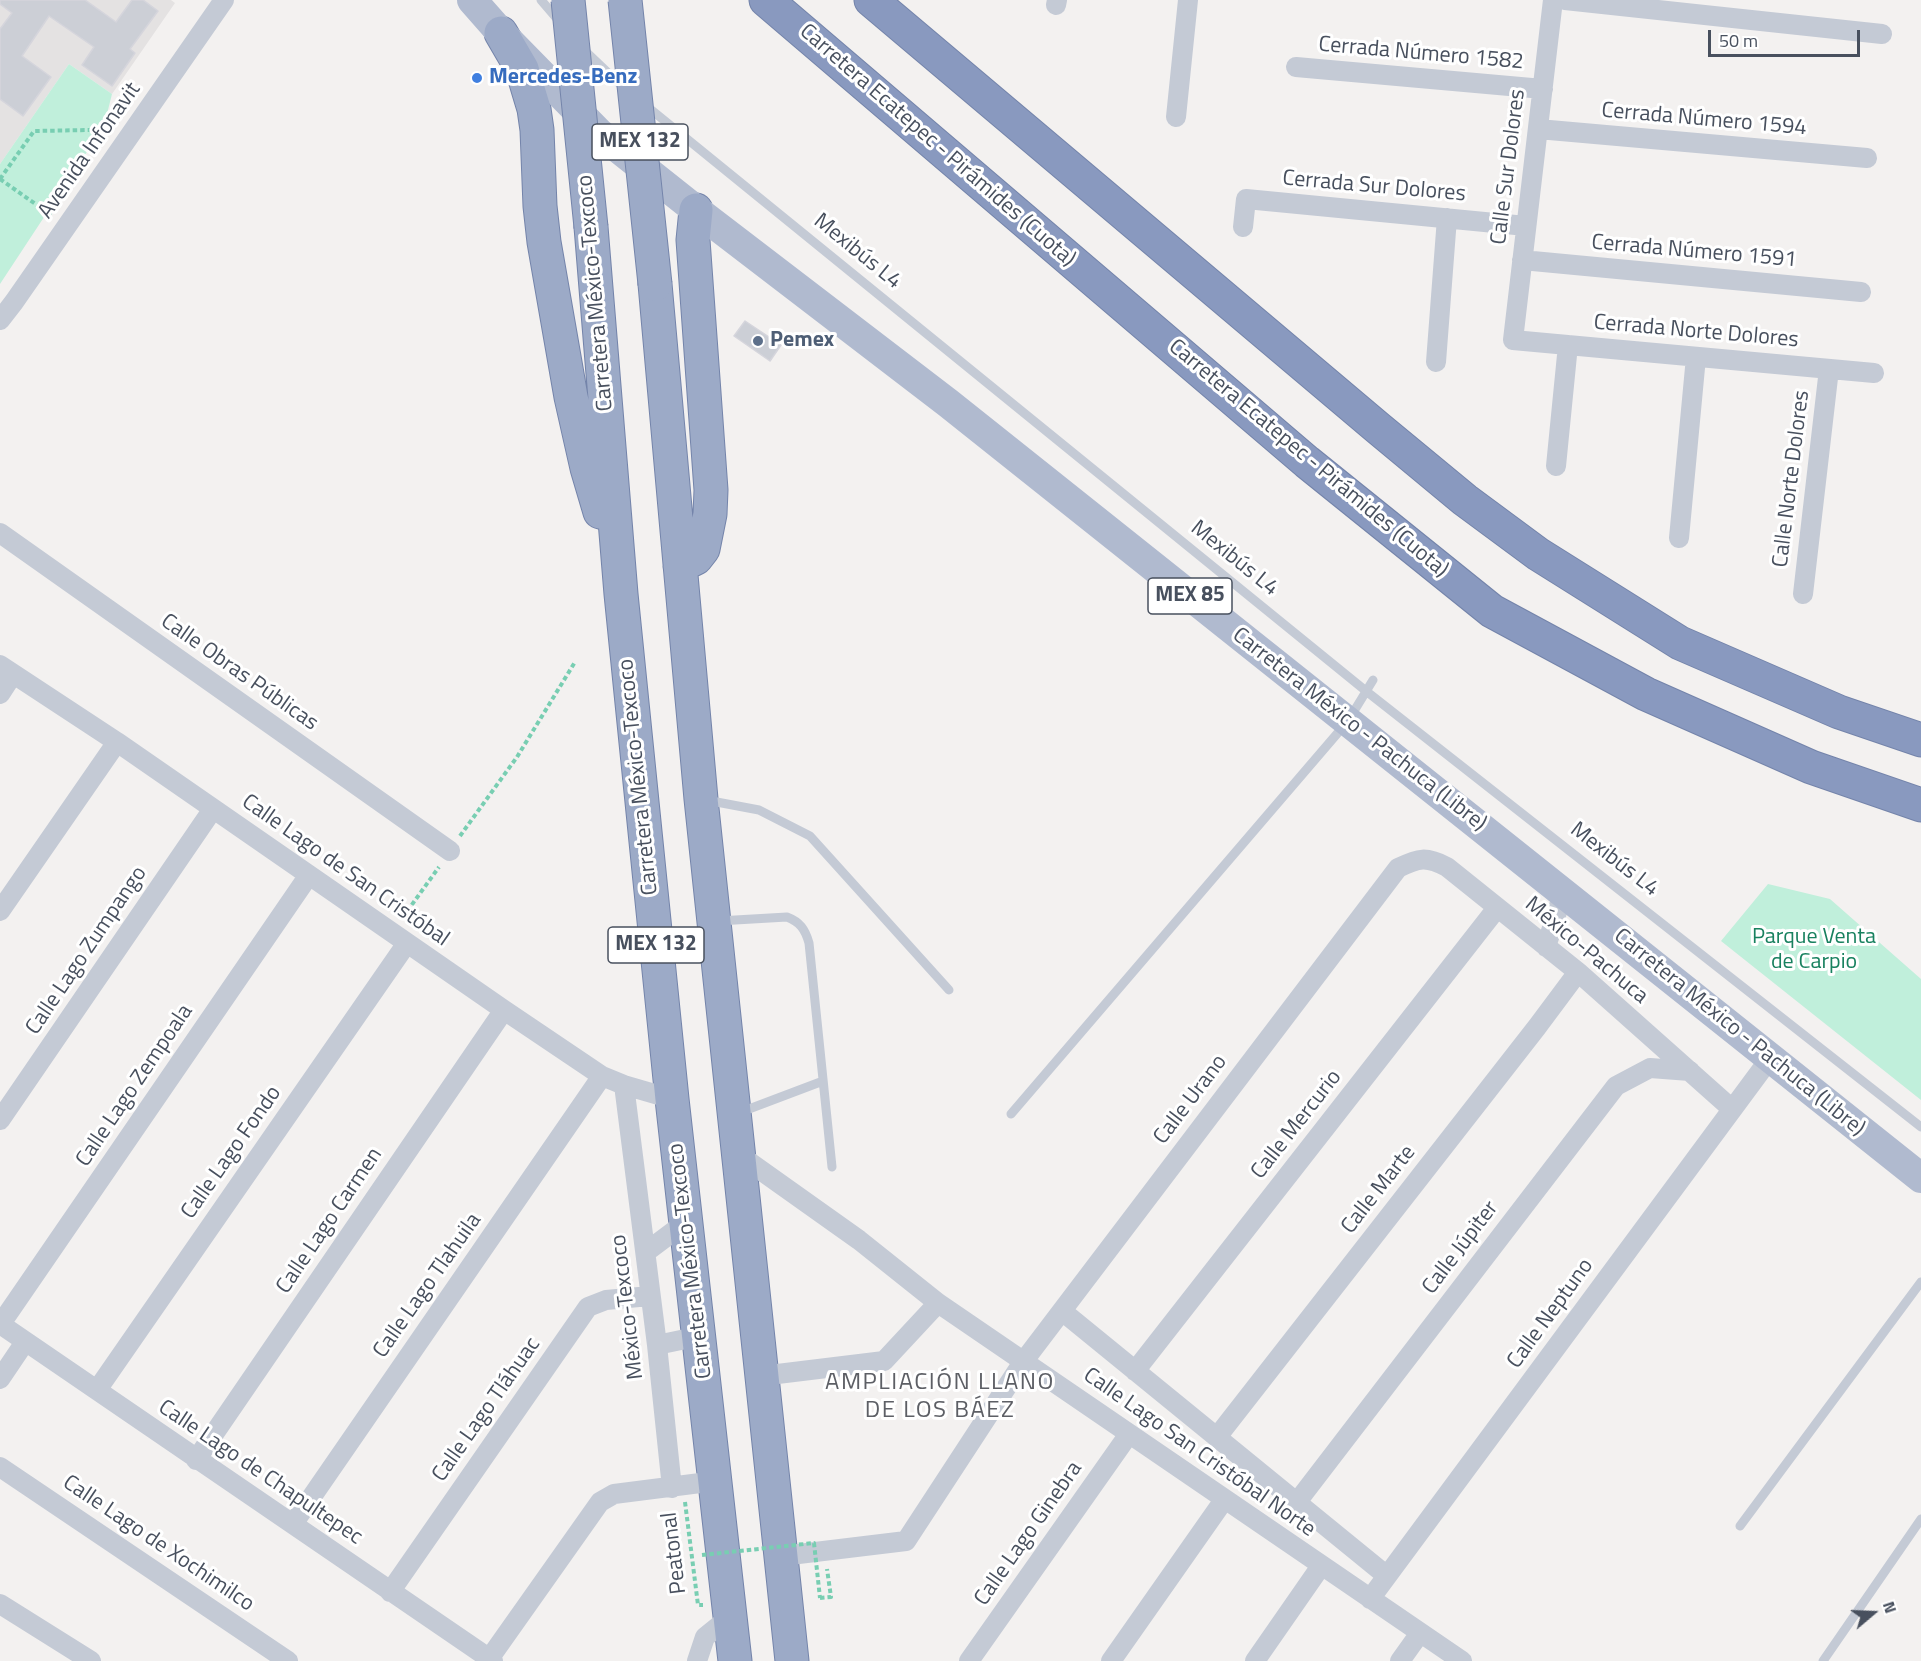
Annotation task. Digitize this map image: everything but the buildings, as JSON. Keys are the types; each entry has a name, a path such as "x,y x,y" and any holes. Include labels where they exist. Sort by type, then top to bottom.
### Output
{"highway":[{"name":"Carretera México-Texcoco","path":"568,0 591,227 619,566 672,1099 716,1481 719,1610 735,1661"},
{"name":"MEX 132","path":"625,0 655,284 701,800 792,1661"},
{"name":"Carretera Ecatepec - Pirámides (Cuota)","path":"766,0 1307,462 1492,611 1646,694 1811,767 1921,805"},
{"path":"871,0 1412,457 1538,554 1680,643 1839,712 1921,740"},
{"path":"501,33 522,69 534,109 544,242 571,397 587,468 619,566"},
{"path":"680,566 696,558 703,549 711,514 711,466 693,240 696,210"}],"main road":[{"name":"Carretera México - Pachuca (Libre)","path":"472,0 501,33 599,133 948,404 1921,1178"}],"street":[{"path":"1176,117 1188,0"},
{"name":"Calle Sur Dolores","path":"1513,340 1553,0"},
{"path":"1565,0 1882,34"},
{"name":"Avenida Infonavit","path":"0,320 118,152 215,3"},
{"name":"Cerrada Número 1582","path":"1296,67 1543,89"},
{"name":"Cerrada Número 1594","path":"1538,129 1867,158"},
{"name":"Cerrada Sur Dolores","path":"1243,227 1246,199 1526,226"},
{"path":"1436,362 1447,218"},
{"name":"Cerrada Número 1591","path":"1522,260 1861,292"},
{"name":"Cerrada Norte Dolores","path":"1513,340 1874,373"},
{"path":"1556,466 1568,345"},
{"path":"1678,538 1696,357"},
{"name":"Calle Norte Dolores","path":"1803,594 1829,369"},
{"name":"Calle Obras Públicas","path":"0,533 450,851"},
{"path":"0,694 6,670"},
{"name":"Calle Lago de San Cristóbal","path":"6,670 117,742 602,1076 672,1099"},
{"path":"0,911 117,742"},
{"name":"Calle Lago Zumpango","path":"0,1120 213,809"},
{"name":"México-Pachuca","path":"1398,868 1413,861 1430,858 1447,867 1578,972 1732,1109"},
{"name":"Calle Urano","path":"782,1556 906,1541 1023,1362 1398,868"},
{"name":"Calle Lago Zempoala","path":"0,1324 309,875"},
{"path":"1546,947 1563,892"},
{"name":"Calle Mercurio","path":"1135,1371 1497,908"},
{"name":"Calle Lago Fondo","path":"97,1390 399,938"},
{"name":"Calle Marte","path":"1217,1437 1578,972"},
{"name":"Calle Lago Carmen","path":"196,1460 504,1010"},
{"name":"Calle Neptuno","path":"1370,1599 1771,1057"},
{"name":"Calle Júpiter","path":"1297,1502 1616,1086 1650,1068 1690,1071"},
{"name":"Calle Lago Tlahuila","path":"293,1524 602,1076"},
{"name":"México-Texcoco","path":"624,1085 650,1296 678,1487"},
{"name":"Calle Lago San Cristóbal Norte","path":"738,1154 859,1240 938,1304 1462,1661"},
{"path":"646,1252 686,1222"},
{"name":"Calle Lago Tláhuac","path":"390,1592 588,1307 606,1300 650,1296"},
{"path":"761,1376 884,1361 938,1304"},
{"name":"Calle Lago San Cristóbal Norte","path":"1062,1311 1387,1576"},
{"name":"Calle Lago de Chapultepec","path":"0,1324 491,1660"},
{"path":"657,1345 700,1336"},
{"path":"0,1379 26,1342"},
{"name":"Calle Lago Ginebra","path":"969,1661 1129,1434"},
{"name":"Calle Lago de Xochimilco","path":"0,1467 288,1661"},
{"path":"491,1660 600,1502 614,1494 716,1481"},
{"path":"1111,1661 1224,1500"},
{"path":"1255,1661 1321,1566"},
{"path":"0,1604 91,1661"},
{"path":"697,1661 705,1637 719,1610"},
{"path":"1400,1661 1420,1633"}],"lane":[{"name":"Mexibús L4","path":"541,0 583,49 625,90 1366,691 1921,1126"},
{"path":"1011,1114 1348,721 1373,680"},
{"path":"701,800 759,810 810,836 949,990"},
{"path":"714,921 787,917 796,920 805,930 809,943 832,1167"},
{"path":"734,1114 823,1081"},
{"path":"1740,1526 1921,1282"},
{"path":"1822,1661 1921,1519"}],"path":[{"path":"67,226 0,179 34,131 91,130 118,152"},
{"path":"399,938 450,851 517,757 575,662"},
{"name":"Peatonal","path":"678,1487 698,1605 719,1610"},
{"name":"Peatonal","path":"702,1555 814,1543 820,1598 831,1597 825,1551"}],"shaded area":[{"path":"0,0 171,0 175,3 112,94 69,64 0,164"}],"green space":[{"path":"69,64 112,94 104,126 0,284 0,164"},
{"name":"Parque Venta de Carpio","path":"1768,884 1830,899 1921,979 1921,1100 1721,941"}],"place":[{"name":"Mercedes-Benz","path":"477,78"},
{"name":"Pemex","path":"758,341"}],"district":[{"name":"AMPLIACIÓN LLANO DE LOS BÁEZ","path":"940,1397"}]}
